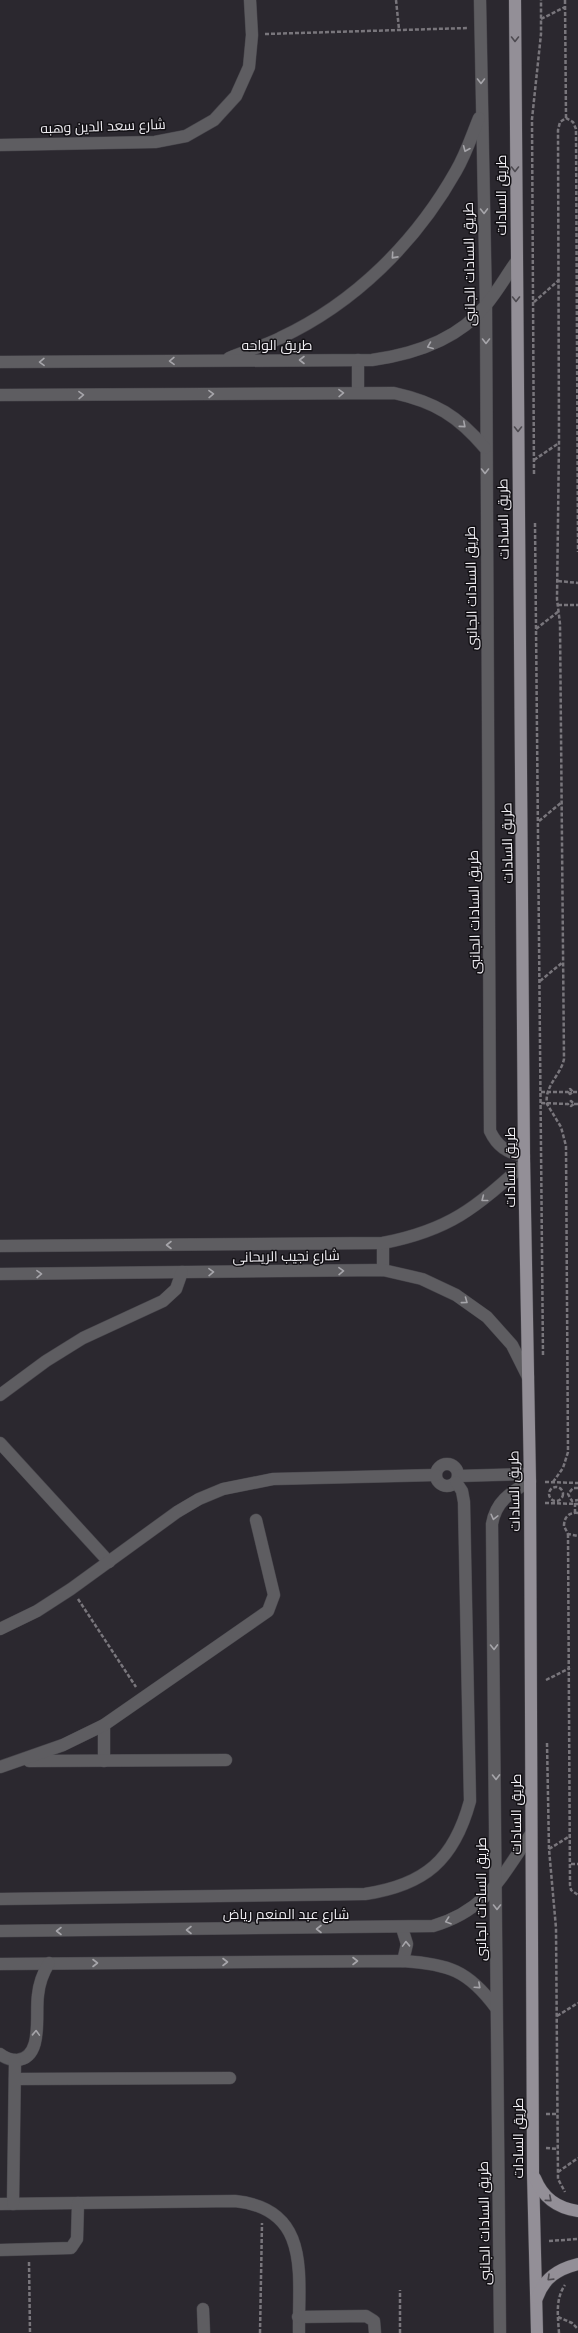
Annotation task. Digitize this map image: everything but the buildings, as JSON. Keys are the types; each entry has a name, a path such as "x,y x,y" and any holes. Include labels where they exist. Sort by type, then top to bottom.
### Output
{"main road":[{"name":"طريق السادات","path":"515,0 524,1160 530,1478 533,2173 535,2305 537,2333"},
{"path":"533,2173 539,2188 550,2201 565,2209 578,2211"},
{"path":"535,2305 540,2289 550,2276 563,2268 578,2264"}],"street":[{"name":"شارع سعد الدين وهبه","path":"0,145 155,142 186,136 214,120 236,96 249,67 252,35 250,0"},
{"name":"طريق السادات الجانبى","path":"480,0 481,113 486,306 485,448 490,1131 502,1148 524,1160"},
{"path":"222,360 280,338 334,308 382,269 424,222 457,170 481,113"},
{"name":"طريق الواحه","path":"0,362 358,360 404,356 434,345 462,328 486,306 516,262"},
{"path":"0,354 14,362"},
{"path":"358,360 358,392"},
{"path":"0,395 394,393 435,406 454,417 485,448"},
{"name":"شارع نجيب الريحانى","path":"0,1246 383,1243 413,1238 448,1223 468,1212 524,1160"},
{"path":"383,1243 383,1270"},
{"name":"شارع نجيب الريحانى","path":"0,1274 383,1270 422,1279 456,1295 487,1317 512,1345 528,1377"},
{"path":"0,1395 46,1361 84,1338 163,1301 176,1289 182,1272"},
{"path":"0,1443 109,1562"},
{"path":"0,1899 365,1894 396,1888 414,1881 435,1867 451,1848 463,1826 470,1801 464,1502 462,1491 457,1479 456,1469 450,1464 439,1468 436,1475 438,1481 444,1485 450,1486 457,1479 530,1478"},
{"path":"0,1628 37,1611 71,1589 177,1512 200,1499 248,1483 272,1479 436,1475"},
{"name":"طريق السادات الجانبى","path":"500,2333 496,2008 497,1882 492,1524 495,1512 501,1501 530,1478"},
{"path":"0,1767 63,1745 104,1725 268,1611 274,1596 256,1520"},
{"path":"104,1725 104,1761"},
{"path":"20,1761 226,1760"},
{"name":"شارع عبد المنعم رياض","path":"0,1931 402,1928 433,1926 452,1920 470,1911 485,1898 531,1834"},
{"path":"402,1928 407,1944 403,1961"},
{"path":"0,1964 403,1961 434,1963 453,1969 480,1987 496,2008"},
{"path":"0,2054 8,2059 15,2060 27,2056 35,2046 38,1996 44,1973 49,1963"},
{"path":"13,2204 15,2060"},
{"path":"15,2079 230,2078"},
{"path":"0,2204 236,2201 262,2206 284,2222 296,2246 299,2333"},
{"path":"0,2250 67,2249 74,2246 77,2239 78,2203"},
{"path":"203,2309 204,2333"},
{"path":"298,2317 366,2316 374,2322 375,2333"}],"path":[{"path":"396,0 398,29"},
{"path":"534,475 532,119 541,19 541,0"},
{"path":"565,0 566,118"},
{"path":"541,19 565,7"},
{"path":"252,35 398,29 481,28"},
{"path":"566,118 575,125 577,179 578,552"},
{"path":"553,1482 563,1468 568,1452 566,1146 561,1127 547,1104 547,1092 558,1076 564,1059 562,802 558,604 558,130 560,122 566,118"},
{"path":"534,302 559,280"},
{"path":"534,460 559,442"},
{"path":"535,522 544,1364"},
{"path":"558,581 578,583"},
{"path":"558,604 578,605"},
{"path":"536,629 559,611"},
{"path":"538,821 562,802"},
{"path":"540,981 563,962"},
{"path":"541,1092 568,1092 570,1094 573,1092 578,1092"},
{"path":"541,1104 568,1104 571,1106 578,1104"},
{"path":"545,1474 545,1488"},
{"path":"545,1482 576,1483 577,1488 570,1489 568,1494"},
{"path":"545,1510 545,1494 549,1494 554,1487 560,1488 563,1494"},
{"path":"549,1494 551,1499 557,1500 563,1494 568,1494"},
{"path":"568,1494 570,1499 577,1502"},
{"path":"545,1503 577,1502"},
{"path":"577,1502 577,1513 570,1514 564,1521 565,1530 568,1534 571,1890 578,1895"},
{"path":"568,1534 578,1536"},
{"path":"71,1589 144,1698"},
{"path":"546,1680 570,1668"},
{"path":"546,1673 546,1688"},
{"path":"547,1740 549,1850 556,1928 558,2172 561,2186 572,2196"},
{"path":"549,1850 571,1836"},
{"path":"571,1864 578,1864"},
{"path":"557,2016 578,2003"},
{"path":"558,2172 578,2158"},
{"path":"260,2333 262,2206"},
{"path":"534,2242 578,2239"},
{"path":"28,2250 30,2333"},
{"path":"559,2333 558,2317 560,2294 568,2283"},
{"path":"400,2290 400,2333"},
{"path":"558,2317 572,2323 578,2328"}]}
